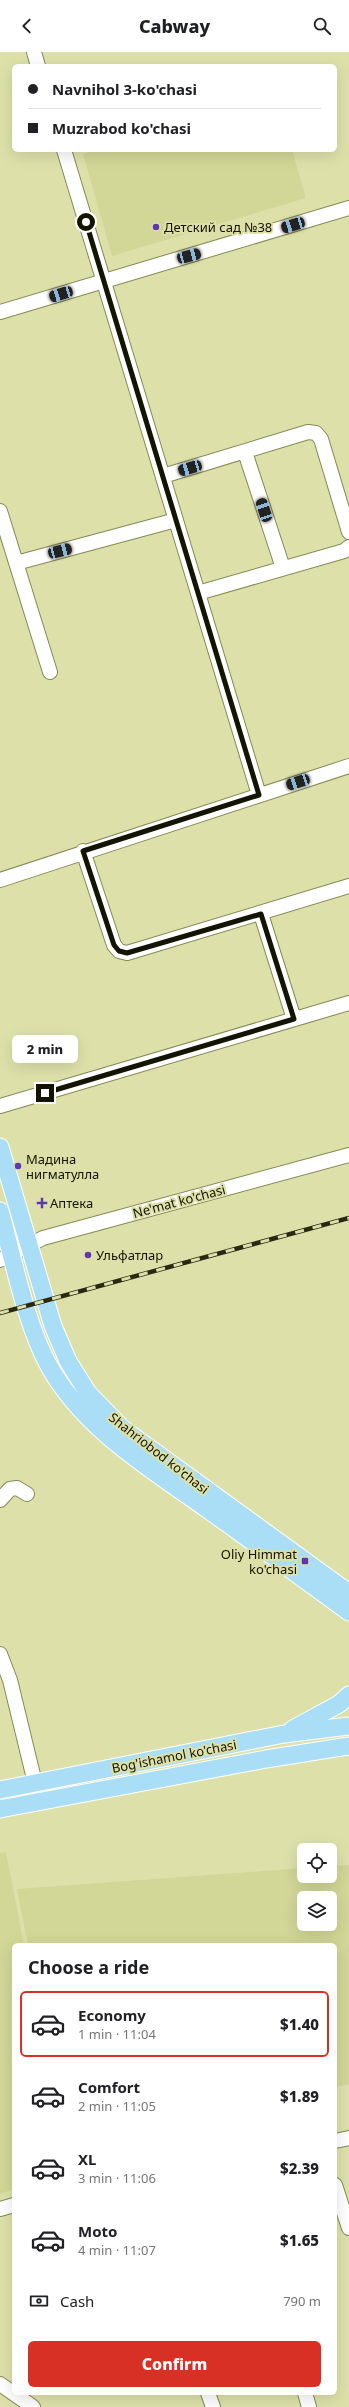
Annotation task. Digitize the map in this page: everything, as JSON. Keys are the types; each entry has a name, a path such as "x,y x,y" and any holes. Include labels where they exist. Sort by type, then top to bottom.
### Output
{"main road":[{"name":"Shahriobod ko'chasi","path":"0,1147 45,1302 62,1349 83,1385 105,1412 162,1458 349,1593"},
{"name":"Shahriobod ko'chasi","path":"0,1211 6,1256 44,1355 62,1386 85,1413 137,1459 349,1612"},
{"path":"334,1601 349,1619"},
{"path":"284,1734 339,1704 349,1695"},
{"name":"Bog'ishamol ko'chasi","path":"0,1790 284,1734 349,1726"},
{"name":"Bog'ishamol ko'chasi","path":"0,1810 171,1777 349,1746"},
{"path":"167,1757 171,1777"}],"street":[{"path":"34,52 37,64"},
{"path":"65,152 259,795"},
{"path":"0,312 103,280 349,208"},
{"path":"163,476 308,432 316,433 321,439 349,532"},
{"path":"245,452 283,568"},
{"path":"0,511 50,672"},
{"path":"16,563 176,520"},
{"path":"198,593 344,551 349,546"},
{"path":"0,880 83,851 349,766"},
{"path":"83,851 114,945 119,951 127,953 261,914 349,886"},
{"path":"261,914 294,1019"},
{"path":"0,1106 349,1003"},
{"name":"Ne'mat ko'chasi","path":"6,1256 43,1238 349,1155"},
{"path":"0,1500 10,1489 17,1488 27,1494"},
{"path":"0,1654 10,1680 35,1783"},
{"path":"337,2141 349,2138"},
{"path":"337,2192 349,2228"},
{"path":"0,2209 12,2206"},
{"path":"0,2384 12,2392"},
{"path":"16,2395 33,2407"},
{"path":"209,2395 213,2407"},
{"path":"306,2395 309,2407"}],"shaded area":[{"name":"Детский сад №38","path":"89,152 293,152 306,198 112,256 83,154"},
{"path":"6,1852 24,1943 12,1943 12,2190 0,2194 0,1853"},
{"path":"349,1865 349,2084 337,2087 337,1943 28,1943 17,1889 297,1869 297,1883 337,1883 337,1866"}],"railway":[{"path":"0,1313 349,1218"}],"place":[{"name":"Детский сад №38","path":"156,227"},
{"name":"Мадина нигматулла","path":"18,1166"},
{"name":"Аптека","path":"42,1203"},
{"name":"Ульфатлар","path":"88,1255"},
{"name":"Oliy Himmat ko'chasi","path":"305,1561"}],"route":[{"path":"45,1093 294,1019 261,914 127,953 119,951 114,945 83,851 259,795 86,222"}]}
